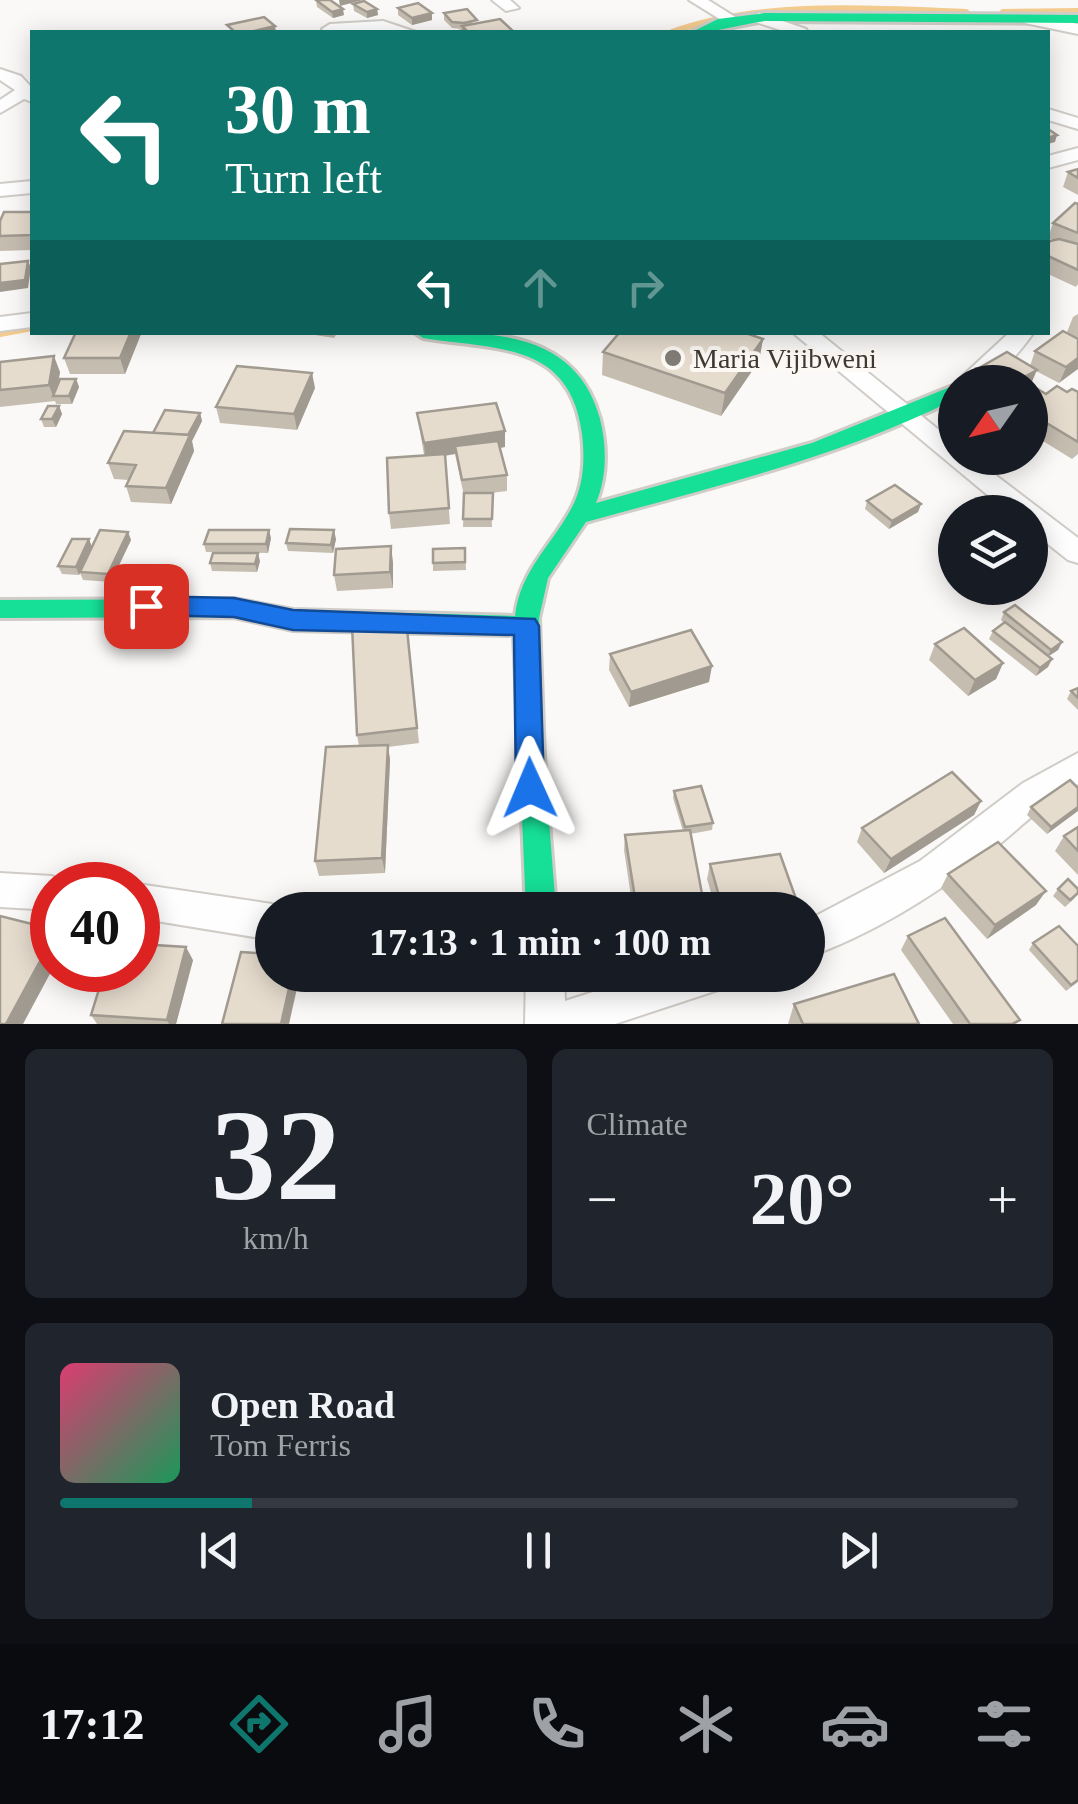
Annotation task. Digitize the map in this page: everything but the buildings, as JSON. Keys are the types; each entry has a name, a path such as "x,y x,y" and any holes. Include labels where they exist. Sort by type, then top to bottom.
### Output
{"street":[{"path":"697,0 794,30"},
{"path":"705,30 748,15 1078,19"},
{"path":"1031,20 1078,29"},
{"path":"330,29 383,26 400,30"},
{"path":"0,74 29,94 0,108"},
{"path":"1050,115 1078,124"},
{"path":"1050,161 1078,154"},
{"path":"0,190 30,187"},
{"path":"0,324 30,320"},
{"path":"440,335 544,354 570,373 595,438 591,496 582,515 541,562 531,589 526,626 530,788 539,892"},
{"path":"807,335 938,444"},
{"path":"991,365 1021,335"},
{"path":"582,515 842,442 938,400"},
{"path":"978,475 1004,495"},
{"path":"1048,530 1078,553"},
{"path":"0,609 234,608 293,620 526,626"},
{"path":"825,932 878,905 970,846 1046,784 1078,768"},
{"path":"0,890 30,892"},
{"path":"160,904 255,919"},
{"path":"545,992 545,1024"},
{"path":"554,1024 654,992"}],"waterway":[{"path":"679,30 743,15 817,8 966,12"},
{"path":"1003,12 1078,11"},
{"path":"0,333 30,327"}],"traffic: fast":[{"path":"704,30 723,22 765,17 1078,19"},
{"path":"444,335 530,350 560,364 574,380 591,423 594,469 590,490 583,508 536,578 528,606 529,731 540,892"},
{"path":"582,515 820,448 938,400"},
{"path":"0,609 234,608 293,620 526,626"}],"place":[{"name":"Maria Vijibweni","path":"673,358"}],"route":[{"path":"146,606 234,608 293,620 526,626 530,788"}]}
